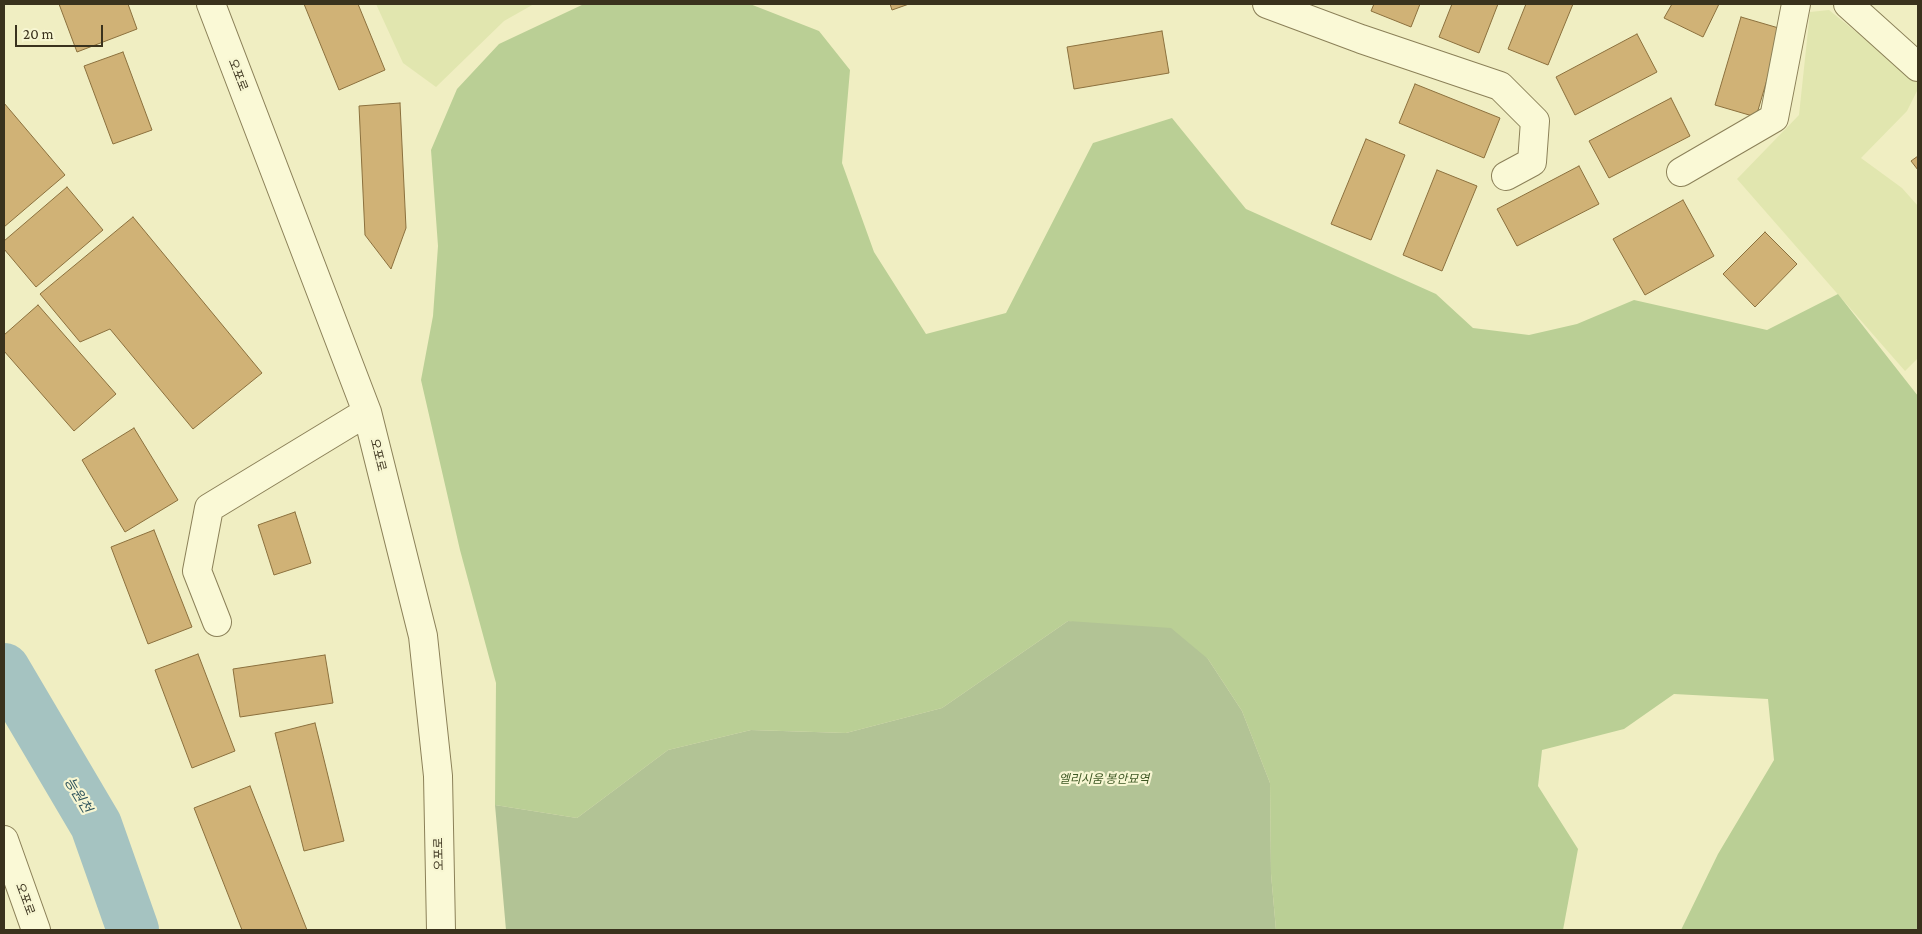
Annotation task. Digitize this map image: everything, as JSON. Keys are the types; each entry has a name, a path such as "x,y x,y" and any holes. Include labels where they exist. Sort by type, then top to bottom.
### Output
{"street":[{"name":"오포로","path":"211,4 367,412 423,636 438,776 441,930"},
{"path":"1267,4 1360,39 1500,86 1535,122 1532,162 1506,176"},
{"path":"1682,172 1774,118 1796,4"},
{"path":"1848,4 1918,67"},
{"path":"217,622 197,571 209,508 367,412"},
{"name":"오포로","path":"4,840 36,930"}],"green space":[{"path":"376,4 534,4 504,21 436,87 403,63"},
{"path":"584,4 750,4 819,31 850,70 842,163 874,252 926,334 1006,313 1093,143 1172,118 1246,209 1436,294 1473,328 1529,335 1577,324 1634,300 1767,330 1838,294 1918,396 1918,930 1681,930 1718,854 1774,760 1768,699 1674,694 1624,729 1542,750 1538,786 1578,849 1563,930 1276,930 1271,874 1270,783 1242,711 1208,659 1068,621 942,708 846,733 751,730 668,750 577,818 495,805 496,683 460,550 421,380 433,316 438,246 431,150 457,89 499,44"},
{"path":"1829,10 1918,82 1918,89 1907,111 1861,158 1902,188 1918,206 1918,358 1905,371 1737,179 1799,115 1810,12"},
{"name":"엘리시움 봉안묘역","path":"1068,621 1171,628 1208,659 1242,711 1270,783 1271,874 1276,930 506,930 495,805 577,818 668,750 751,730 846,733 942,708"}],"building":[{"path":"59,4 128,4 137,29 77,52"},
{"path":"304,4 358,4 385,70 339,90"},
{"path":"890,4 909,4 892,10"},
{"path":"1374,4 1420,4 1411,27 1371,11"},
{"path":"1452,4 1498,4 1479,53 1439,37"},
{"path":"1526,4 1573,4 1548,65 1508,49"},
{"path":"1672,4 1719,4 1703,37 1664,18"},
{"path":"1741,17 1782,29 1756,117 1715,105"},
{"path":"1162,31 1169,73 1074,89 1067,47"},
{"path":"1637,34 1657,72 1575,115 1556,77"},
{"path":"123,52 152,130 113,144 84,66"},
{"path":"1415,84 1500,118 1484,158 1399,123"},
{"path":"1671,98 1690,136 1609,178 1589,141"},
{"path":"4,103 65,175 4,227"},
{"path":"400,103 406,228 391,269 365,235 359,106"},
{"path":"1366,139 1405,155 1371,240 1331,224"},
{"path":"1918,156 1918,170 1911,161"},
{"path":"1579,166 1599,204 1517,246 1497,209"},
{"path":"1437,170 1477,186 1442,271 1403,255"},
{"path":"67,187 103,230 36,287 4,249 4,241"},
{"path":"1683,200 1714,256 1645,295 1613,239"},
{"path":"133,217 262,373 193,429 110,329 80,342 40,294"},
{"path":"1765,232 1797,264 1755,307 1723,274"},
{"path":"38,305 116,394 74,431 4,351 4,335"},
{"path":"134,428 178,500 125,532 82,460"},
{"path":"295,512 311,563 274,575 258,525"},
{"path":"154,530 192,627 148,644 111,547"},
{"path":"198,654 235,751 192,768 155,670"},
{"path":"325,655 333,703 240,717 233,669"},
{"path":"315,723 344,841 304,851 275,733"},
{"path":"250,786 307,930 242,930 194,808"}],"waterway":[{"name":"능원천","path":"4,669 96,825 133,930"}]}
